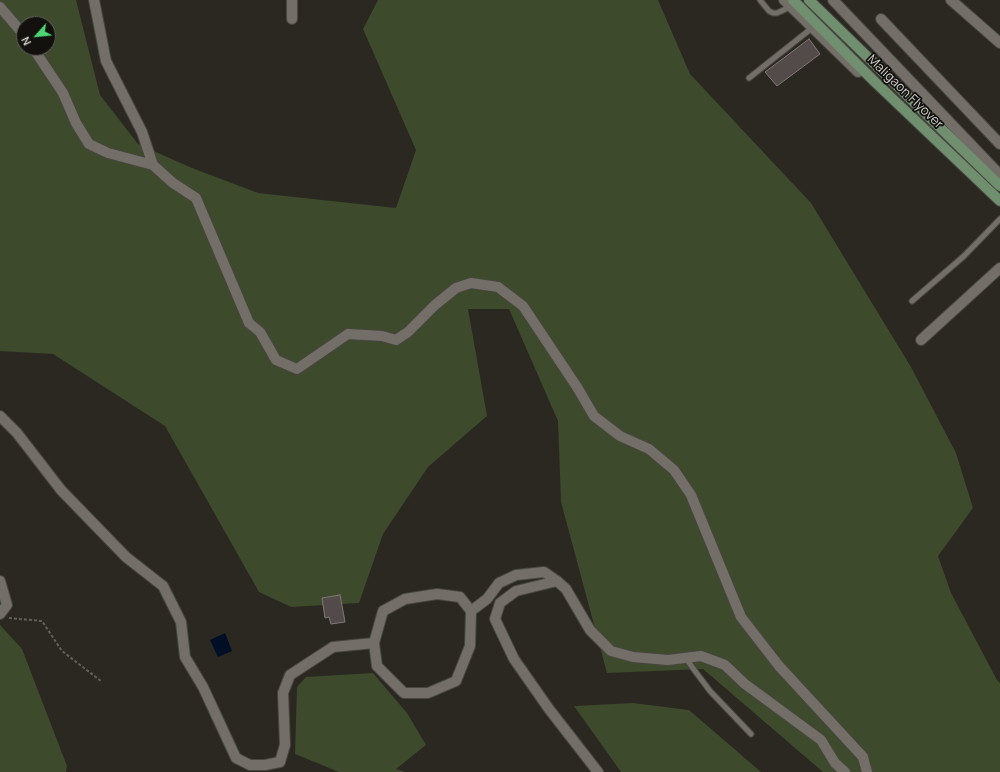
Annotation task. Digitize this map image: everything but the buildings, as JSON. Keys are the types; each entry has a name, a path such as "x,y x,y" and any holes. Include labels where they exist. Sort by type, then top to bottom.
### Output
{"main road":[{"name":"Maligaon Flyover","path":"809,0 1000,186"},
{"name":"Maligaon Flyover","path":"789,2 1000,201"}],"street":[{"path":"94,0 106,61 142,132 153,165"},
{"path":"292,0 292,19"},
{"path":"833,0 1000,175"},
{"path":"951,0 1000,43"},
{"path":"789,2 812,28 1000,207"},
{"path":"0,6 16,25"},
{"path":"881,19 1000,144"},
{"path":"38,56 63,93 76,123 89,144 108,153 153,165 173,183 196,198 249,323 260,332 276,360 297,369 348,334 382,336 396,340 408,332 435,305 456,288 471,283 498,287 523,306 577,387 594,416 620,436 649,449 674,470 691,495 741,617 779,666 863,757 866,772"},
{"path":"921,340 1000,268"},
{"path":"0,416 17,433 61,490 126,556 163,586 181,622 185,657 203,687 236,758 250,765 265,766 280,762"},
{"path":"471,611 486,599 499,583 516,575 544,572 566,589 590,630 611,650 640,658 668,660 701,656 725,665 745,684 821,740 836,763 845,772"},
{"path":"0,581 7,605 3,616"},
{"path":"557,581 516,591 500,603 495,618 514,659 549,709 598,772"},
{"path":"437,594 460,597 471,611 470,646 456,681 428,693 404,693 377,666 374,642 383,611 405,600 437,594"},
{"path":"282,772 280,762 285,745 283,693 290,675 333,647 374,642"}],"lane":[{"path":"760,0 769,11 773,13 777,13 789,2"},
{"path":"749,78 812,28"},
{"path":"912,301 964,256 1000,219"},
{"path":"686,658 710,691 751,734"}],"path":[{"path":"3,616 42,620 62,651 101,681"}],"green space":[{"path":"0,0 76,0 100,95 138,144 192,168 258,193 396,208 416,150 363,29 378,0 658,0 690,74 811,203 911,367 956,453 973,508 938,556 951,593 997,680 1000,683 1000,772 823,772 703,669 607,673 561,502 558,421 509,309 468,309 487,416 428,467 383,534 359,603 291,607 259,592 165,426 53,354 0,351"},
{"path":"0,625 22,649 67,766 66,772 0,772"},
{"path":"373,673 407,713 426,745 396,769 405,772 339,772 295,754 297,687 306,677"},
{"path":"633,703 689,710 761,772 621,772 574,706"}],"water":[{"path":"225,633 232,651 218,657 210,640"}]}
